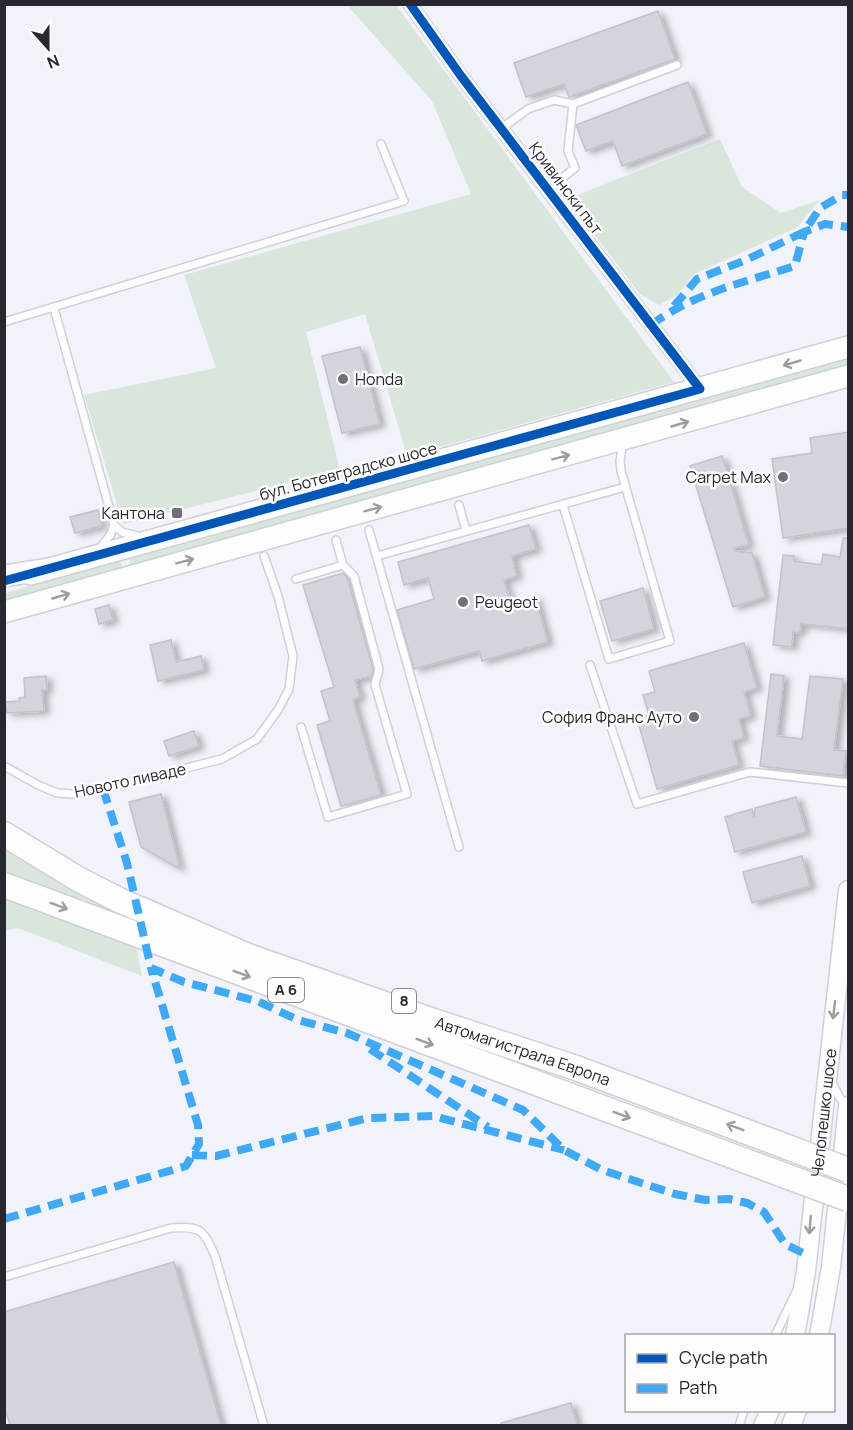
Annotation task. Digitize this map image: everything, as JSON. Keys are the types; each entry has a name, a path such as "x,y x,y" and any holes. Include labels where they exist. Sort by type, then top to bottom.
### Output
{"highway":[{"name":"8","path":"4,820 72,860 167,909 576,1068"},
{"name":"Автомагистрала Европа","path":"4,834 78,879 119,900 248,956 576,1068 849,1170"},
{"name":"Автомагистрала Европа","path":"4,885 849,1199"}],"main road":[{"name":"бул. Ботевградско шосе","path":"4,581 849,347"},
{"path":"4,612 849,376"},
{"path":"790,393 849,389"},
{"path":"4,576 48,569"},
{"name":"Челопешко шосе","path":"795,1334 806,1271 827,1072 846,940 849,890"},
{"name":"Челопешко шосе","path":"819,1334 831,1267 849,1107"}],"street":[{"name":"Кривински път","path":"410,4 700,389"}],"lane":[{"path":"502,128 528,109 554,100 573,104 677,65"},
{"path":"548,189 575,168 568,151 573,104"},
{"path":"4,322 404,201 381,144"},
{"path":"54,308 114,525 122,532 141,537 160,538"},
{"path":"563,505 609,659 670,641 625,487 620,460 624,440"},
{"path":"377,556 625,487"},
{"path":"459,505 466,531"},
{"path":"87,559 102,546 111,534 114,525"},
{"path":"369,530 459,847"},
{"path":"301,726 328,816 407,794 375,685 379,669 354,576 343,565 336,540"},
{"name":"Новото ливаде","path":"4,766 57,793 74,794 103,789 224,758 257,739 278,710 289,689 293,656 278,596 264,556"},
{"path":"296,579 343,565"},
{"path":"590,665 638,804 750,772 849,783"},
{"path":"827,1072 840,1098 849,1107"},
{"path":"4,1277 171,1228 191,1227 205,1234 215,1256 264,1425"},
{"path":"775,1334 806,1271"}],"shaded area":[{"path":"347,5 396,5 674,382 407,456 365,314 306,332 340,470 123,524 84,395 216,368 184,275 471,194 432,101"},
{"path":"720,139 742,187 781,213 820,200 796,228 694,274 676,296 659,305 640,294 567,199"},
{"path":"848,358 848,367 131,565 129,559"},
{"path":"120,561 122,568 5,600 5,593"},
{"path":"4,845 169,935 5,875"},
{"path":"4,895 136,945 142,976 18,928 5,931"}],"building":[{"path":"658,11 675,59 569,97 564,84 526,97 514,63"},
{"path":"688,82 707,134 622,166 613,141 586,151 576,125"},
{"path":"360,347 380,424 342,433 322,356"},
{"path":"849,432 849,528 783,538 772,459 812,453 810,438"},
{"path":"722,456 749,545 734,548 735,551 752,553 765,597 733,607 690,466"},
{"path":"98,510 102,526 75,533 70,517"},
{"path":"529,525 536,549 512,556 517,576 504,580 511,603 535,596 548,642 482,661 479,651 414,669 397,610 434,599 428,578 404,585 398,562"},
{"path":"843,538 849,538 849,629 801,624 800,633 793,632 792,647 773,645 783,555 794,556 794,561 821,565 823,554 840,557"},
{"path":"343,573 347,577 373,669 372,676 355,680 360,697 353,700 381,795 341,806 317,725 330,721 321,691 334,687 303,585"},
{"path":"643,588 654,629 612,641 600,601"},
{"path":"109,605 113,620 99,624 95,609"},
{"path":"171,640 176,662 201,656 204,670 158,681 150,645"},
{"name":"София Франс Ауто","path":"744,643 757,688 744,692 751,716 739,719 744,738 732,741 739,765 657,789 637,718 649,715 643,695 655,692 649,671"},
{"path":"771,674 784,676 777,736 802,739 810,676 843,679 834,750 846,751 843,776 760,766"},
{"path":"46,676 47,690 42,690 44,711 7,713 5,702 20,701 19,698 25,697 24,678"},
{"path":"194,731 199,746 169,756 164,741"},
{"path":"161,794 180,869 141,847 129,802"},
{"path":"796,797 806,832 735,852 725,817 752,809 754,817 755,808"},
{"path":"802,856 810,886 752,903 743,872"},
{"path":"174,1262 221,1425 10,1425 4,1406 4,1312"},
{"path":"571,1403 577,1425 501,1425 501,1423"}],"marked path":[{"path":"674,306 697,279 746,260 804,232 820,208 842,195 848,195"},
{"path":"651,325 702,296 795,266 804,232 825,224 848,227"},
{"path":"103,789 127,863 151,968 184,982 257,1001 298,1020 347,1033 523,1110 564,1150 602,1170 675,1194 705,1200 729,1199 747,1203 764,1212 785,1244 807,1255"},
{"path":"4,1219 186,1166 199,1144 198,1125 151,968"},
{"path":"370,1049 488,1127"},
{"path":"192,1155 216,1156 368,1118 433,1116 564,1150"}],"cycle path":[{"path":"4,581 700,389 461,76 410,4"}],"place":[{"name":"Honda","path":"343,379"},
{"name":"Carpet Max","path":"783,477"},
{"name":"Кантона","path":"177,513"},
{"name":"Peugeot","path":"463,602"},
{"name":"София Франс Ауто","path":"694,717"}]}
